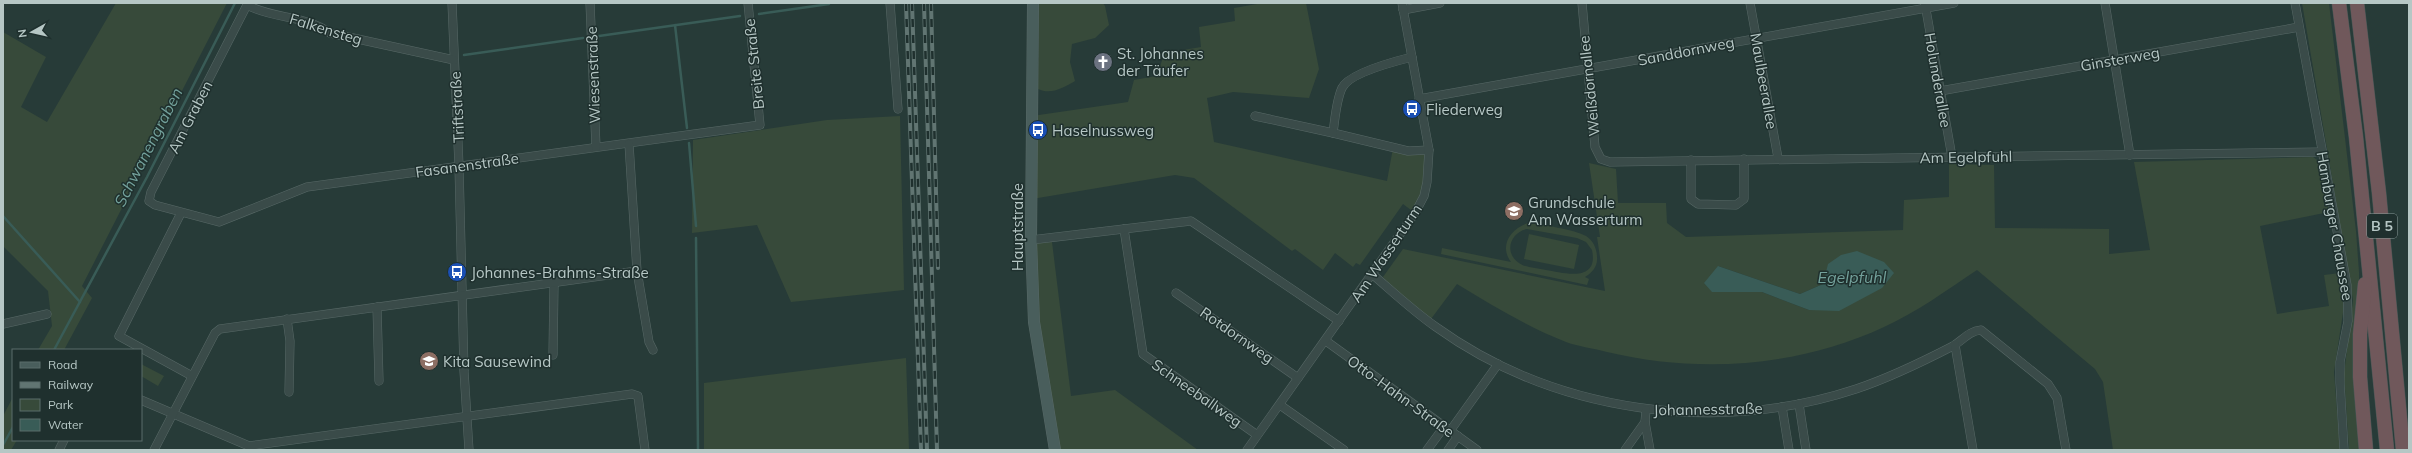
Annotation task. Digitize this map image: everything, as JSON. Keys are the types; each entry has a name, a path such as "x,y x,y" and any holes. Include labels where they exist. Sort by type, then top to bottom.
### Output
{"highway":[{"name":"B 5","path":"2339,3 2368,252 2387,450"},
{"name":"B 5","path":"2357,3 2379,193 2403,450"},
{"path":"2366,450 2360,377 2360,334 2368,252"}],"street":[{"name":"Triftstraße","path":"452,3 459,166 464,371 469,450"},
{"name":"Wiesenstraße","path":"590,3 596,147"},
{"name":"Breite Straße","path":"748,3 760,125"},
{"path":"890,3 898,109"},
{"name":"Hauptstraße","path":"1033,3 1031,240 1034,322 1055,450"},
{"path":"1403,6 1440,3"},
{"name":"Weißdornallee","path":"1582,3 1596,147 1601,159 1610,162"},
{"name":"Maulbeerallee","path":"1750,3 1778,158"},
{"name":"Sanddornweg","path":"1419,98 1588,69 1925,6 1954,3"},
{"path":"2105,3 2130,155"},
{"name":"Hamburger Chaussee","path":"2295,3 2348,300 2340,383 2344,450"},
{"name":"Falkensteg","path":"247,4 258,11 315,23 330,33 454,60"},
{"name":"Am Graben","path":"181,213 155,205 149,201 151,192 247,4"},
{"name":"Am Wasserturm","path":"1247,450 1326,341 1415,213 1424,196 1428,182 1429,150 1403,6"},
{"name":"Holunderallee","path":"1925,6 1952,157"},
{"name":"Ginsterweg","path":"1940,91 2299,27"},
{"path":"1333,133 1340,94 1348,80 1381,66 1412,56"},
{"path":"1254,116 1408,151 1429,150"},
{"name":"Fasanenstraße","path":"181,213 219,222 307,187 760,125"},
{"path":"629,144 637,271 649,342 653,350"},
{"name":"Am Egelpfuhl","path":"1610,162 1778,158 2322,152"},
{"path":"1691,160 1691,199 1698,204 1736,205 1744,199 1744,159"},
{"path":"181,213 119,336 192,376"},
{"path":"1031,240 1186,221 1196,223 1339,321"},
{"name":"Schneeballweg","path":"1124,229 1142,354 1257,435"},
{"path":"154,450 217,331 228,327 554,284 637,271"},
{"name":"Johannesstraße","path":"1372,274 1436,328 1498,364 1568,392 1646,410 1733,412 1782,407 1842,394 1882,380 1955,345 1974,331 1981,330 2048,384 2057,398 2066,450"},
{"path":"553,354 554,284"},
{"name":"Rotdornweg","path":"1176,293 1298,378"},
{"path":"377,307 379,382"},
{"path":"3,324 47,314"},
{"path":"287,319 290,341 289,392"},
{"name":"Otto-Hahn-Straße","path":"1326,341 1477,450"},
{"path":"1955,345 1973,450"},
{"path":"1427,450 1447,429 1498,364"},
{"path":"142,400 249,448 632,394 638,396 645,450"},
{"path":"1799,404 1806,450"},
{"path":"1280,405 1344,450"},
{"path":"1782,407 1789,450"},
{"path":"1646,410 1645,422 1650,450"},
{"path":"1626,450 1645,422"},
{"path":"1448,450 1458,436"},
{"path":"59,450 64,441"}],"green space":[{"path":"116,3 227,3 82,286 92,298 65,349 39,349 52,326 48,291 3,246 3,32 46,57 21,107 47,122"},
{"path":"1039,3 1103,3 1109,25 1095,38 1072,44 1070,62 1075,81 1052,91 1043,91 1038,89"},
{"path":"1263,3 1306,3 1319,69 1309,98 1233,92 1207,98 1214,142 1387,181 1393,148 1429,150 1427,182 1415,213 1403,204 1360,265 1356,263 1353,267 1335,253 1323,270 1295,249 1292,251 1194,178 1175,175 1032,199 1032,116 1128,102 1134,80 1156,76 1165,53 1201,47 1199,27 1235,21 1234,8"},
{"path":"2302,3 2329,3 2356,231 2359,272 2361,450 2349,450 2344,374 2353,300"},
{"path":"900,116 904,290 791,302 757,225 692,233 693,140 827,120"},
{"path":"2313,157 2320,162 2329,212 2260,226 2277,314 2329,306 2324,275 2340,273 2344,306 2334,372 2340,450 2113,450 2103,382 2095,369 1977,270 1908,315 1884,327 1851,340 1817,351 1783,358 1748,363 1712,364 1677,363 1642,359 1571,344 1524,323 1457,284 1431,319 1391,286 1383,277 1403,249 1605,291 1597,237 1600,237 1589,163 1616,169 1618,203 1666,203 1667,223 1686,237 1903,230 1904,200 1949,197 1949,164 1994,165 1995,228 2109,229 2109,254 2150,250 2134,162","holes":["1718,266 1800,294 1823,284 1809,310 1762,292"]},
{"path":"1528,223 1549,226 1581,234 1593,242 1597,254 1597,263 1594,269 1585,277 1589,279 1587,285 1441,254 1442,248 1511,262 1506,250 1506,244 1516,229","holes":["1527,229 1577,238 1586,242 1592,250 1593,260 1590,267 1585,272 1578,274 1561,273 1525,266 1514,259 1510,248 1513,238 1521,231"]},
{"path":"1529,234 1579,245 1574,269 1524,259"},
{"path":"1052,242 1071,396 1115,390 1198,450 1058,450 1038,320 1036,243"},
{"path":"906,358 909,450 704,450 704,383"},
{"path":"142,365 164,376 158,386 142,377"},
{"path":"12,399 12,441 16,441 11,450 3,450 3,416"}],"water":[{"name":"Egelpfuhl","path":"1857,251 1884,262 1894,273 1882,288 1839,311 1809,310 1762,292 1712,292 1704,283 1718,266 1800,294 1823,284 1828,264 1841,255"}],"waterway":[{"name":"Schwanengraben","path":"55,349 147,177 235,3"},
{"path":"759,14 829,4"},
{"path":"599,36 740,16"},
{"path":"675,25 687,128"},
{"path":"464,55 583,38"},
{"path":"689,143 696,226"},
{"path":"3,216 80,302"},
{"path":"696,238 698,450"},
{"path":"3,445 12,429"}],"railway":[{"path":"906,3 921,450"},
{"path":"912,3 927,450"},
{"path":"924,3 937,450"},
{"path":"931,3 938,268"}],"place":[{"name":"St. Johannes der Täufer","path":"1103,62"},
{"name":"Fliederweg","path":"1412,109"},
{"name":"Haselnussweg","path":"1038,130"},
{"name":"Grundschule Am Wasserturm","path":"1514,211"},
{"name":"Johannes-Brahms-Straße","path":"457,272"},
{"name":"Kita Sausewind","path":"429,361"}]}
